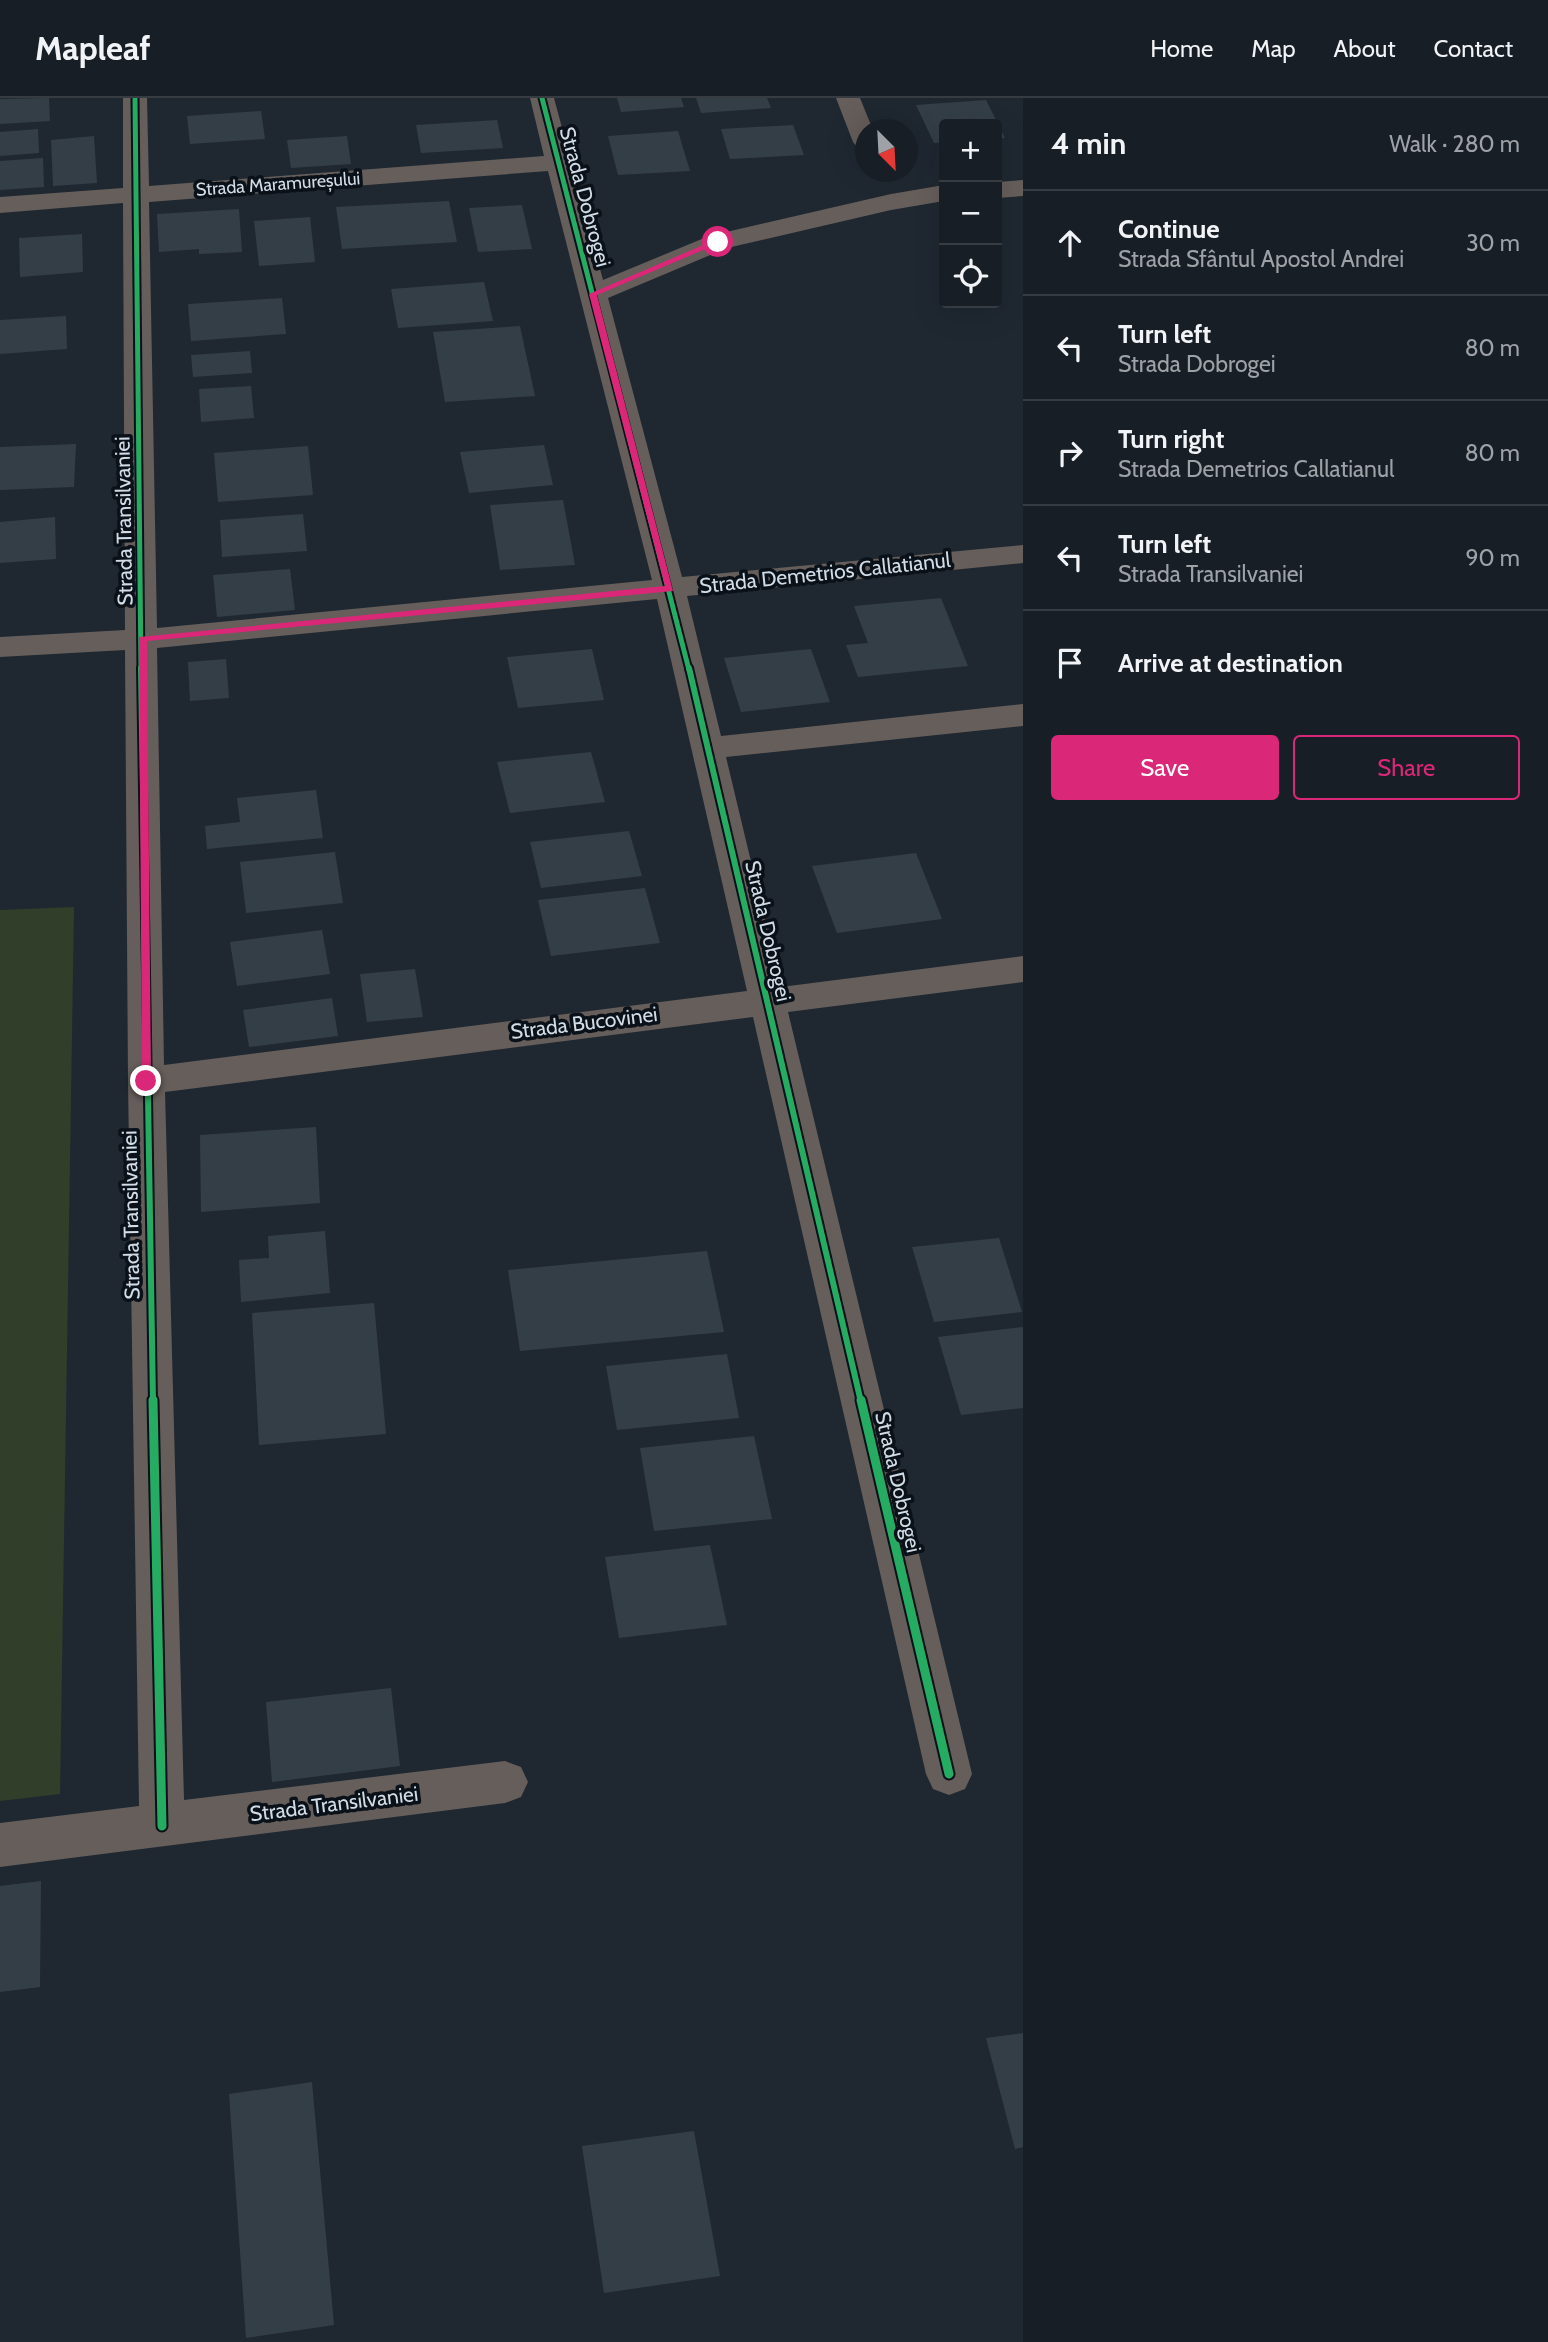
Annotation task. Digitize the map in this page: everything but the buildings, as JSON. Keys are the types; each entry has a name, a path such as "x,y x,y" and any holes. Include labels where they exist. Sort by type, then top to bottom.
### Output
{"street":[{"name":"Strada Transilvaniei","path":"135,98 146,1081 162,1826"},
{"name":"Strada Dobrogei","path":"542,98 670,589 949,1774"},
{"path":"848,98 857,119"},
{"name":"Strada Maramureșului","path":"0,205 557,163"},
{"path":"882,182 891,202"},
{"path":"1002,190 1023,188"},
{"path":"593,294 718,242 891,202 939,194"},
{"name":"Strada Demetrios Callatianul","path":"0,647 142,639 1023,554"},
{"path":"707,748 1023,715"},
{"name":"Strada Bucovinei","path":"146,1081 1023,969"},
{"name":"Strada Transilvaniei","path":"0,1845 505,1782"}],"green space":[{"path":"74,907 60,1794 0,1801 0,910"}],"cycle path":[{"path":"135,98 146,1081 162,1826"},
{"path":"542,98 670,589 949,1774"}],"route":[{"path":"146,1081 142,639 670,589 593,294 718,242"}]}
